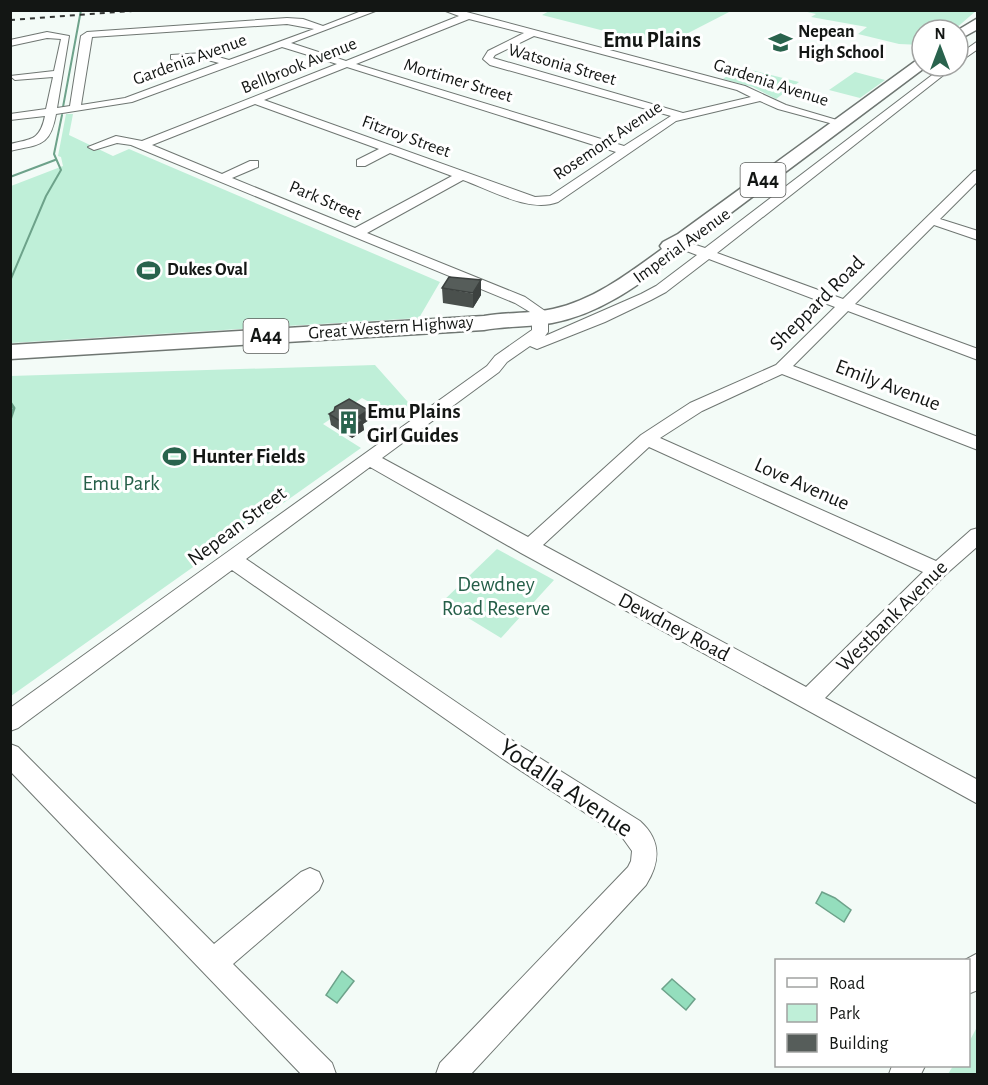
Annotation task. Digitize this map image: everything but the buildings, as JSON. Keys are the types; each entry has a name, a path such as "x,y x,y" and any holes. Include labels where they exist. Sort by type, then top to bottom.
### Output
{"highway":[{"name":"Great Western Highway","path":"10,352 484,322 572,311 613,292 910,72"},
{"name":"Great Western Highway","path":"533,316 599,292 683,241"}],"street":[{"name":"Gardenia Avenue","path":"10,117 75,110 128,100 374,10"},
{"name":"Gardenia Avenue","path":"447,10 741,87 788,109 841,123"},
{"name":"Bellbrook Avenue","path":"143,145 467,16"},
{"path":"75,110 86,36 90,34 287,21 305,23 324,29"},
{"name":"Watsonia Street","path":"532,33 491,53 488,59 494,63 680,115"},
{"path":"10,43 58,35 66,38 46,133 43,138 31,144 10,148"},
{"name":"Mortimer Street","path":"283,44 623,150"},
{"path":"174,57 204,56 230,63"},
{"path":"15,77 58,74"},
{"name":"Imperial Avenue","path":"537,344 627,309 661,289 934,78"},
{"name":"Rosemont Avenue","path":"546,202 554,199 623,150 680,115 762,97"},
{"name":"Fitzroy Street","path":"256,101 461,176 533,201 546,202"},
{"name":"Park Street","path":"94,147 119,139 143,145 520,300 533,316"},
{"path":"361,163 387,150"},
{"path":"222,178 254,164"},
{"name":"Sheppard Road","path":"528,548 647,439 696,407 782,368 978,174"},
{"path":"356,233 461,176"},
{"path":"932,220 978,236"},
{"path":"683,241 707,253 978,355"},
{"name":"Nepean Street","path":"10,721 321,493 371,460 418,422 493,369 537,344 572,311"},
{"name":"Nepean Street","path":"493,369 501,359 540,332 533,316"},
{"name":"Emily Avenue","path":"782,368 978,444"},
{"name":"Love Avenue","path":"647,439 938,570"},
{"name":"Dewdney Road","path":"371,460 978,793"},
{"name":"Westbank Avenue","path":"809,699 938,570 978,536"},
{"name":"Yodalla Avenue","path":"232,560 511,752 631,829 643,840 646,858 637,876 451,1074"},
{"path":"10,754 321,1074"},
{"path":"213,962 310,880"}],"green space":[{"path":"551,10 731,11 663,46 542,15"},
{"path":"977,10 968,18 910,18 910,44 858,34 867,27 811,17 816,14 803,11"},
{"path":"739,67 799,82 776,99 753,87 723,79"},
{"path":"855,72 885,80 860,98 829,90"},
{"path":"66,114 73,114 69,135 113,156 129,149 440,282 419,318 11,343 11,186 63,166 61,157 58,156"},
{"name":"Emu Park","path":"375,365 415,410 401,420 362,398 323,424 361,448 11,696 10,376"},
{"name":"Dewdney Road Reserve","path":"497,549 554,580 501,638 442,602"},
{"path":"977,1027 977,1074 948,1074 952,1067 970,1067 970,1040"}],"shaded area":[{"path":"822,892 851,910 844,922 816,903"},
{"path":"342,971 354,981 337,1003 326,995"},
{"path":"672,979 695,999 686,1010 662,989"}],"waterway":[{"path":"63,107 81,10"},
{"path":"10,281 46,196 61,170 54,154 62,115"},
{"path":"10,177 55,160"},
{"path":"10,402 14,408 10,420"}],"railway":[{"path":"10,20 145,10"}],"place":[{"name":"Nepean High School","path":"780,42"},
{"name":"Dukes Oval","path":"149,270"},
{"name":"Emu Plains Girl Guides","path":"349,423"},
{"name":"Hunter Fields","path":"174,456"}],"district":[{"name":"Emu Plains","path":"652,40"}]}
